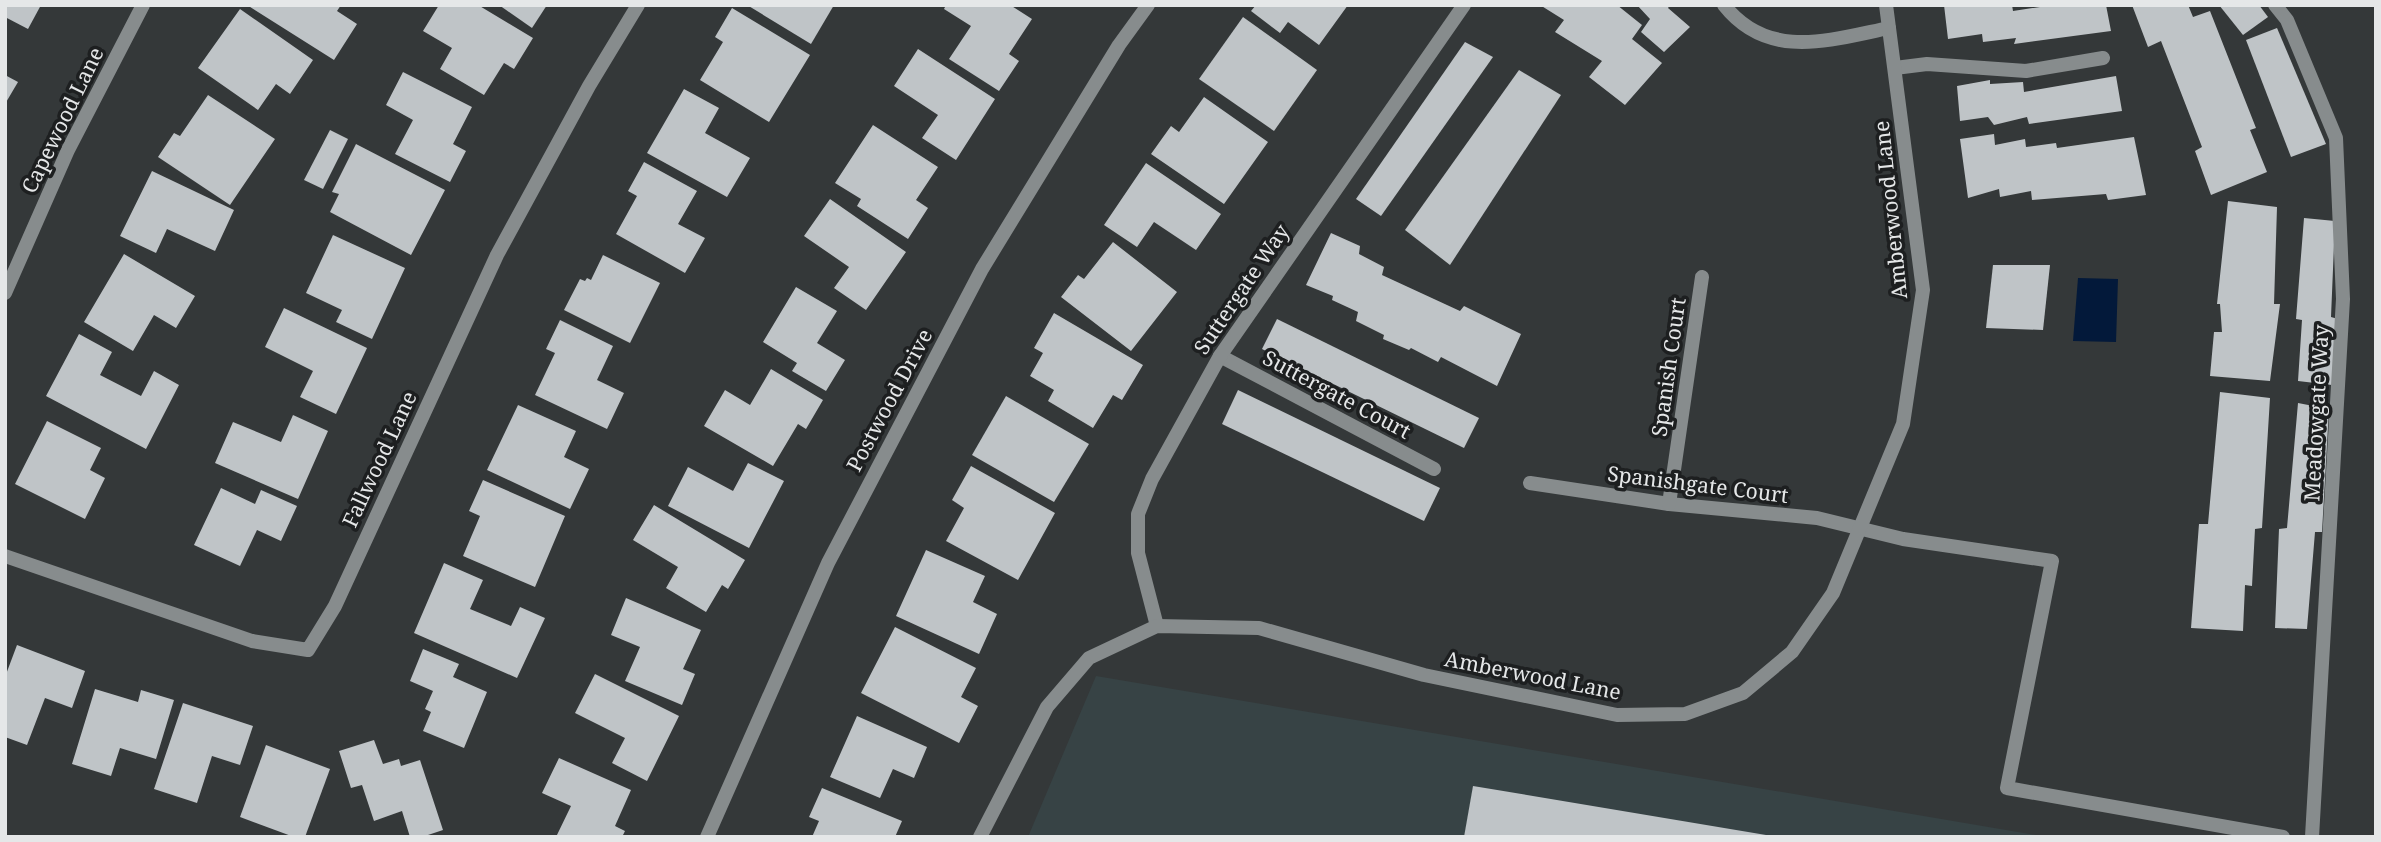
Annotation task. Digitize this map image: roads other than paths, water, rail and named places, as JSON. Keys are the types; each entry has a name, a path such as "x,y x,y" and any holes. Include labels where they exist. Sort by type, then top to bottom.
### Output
{"street":[{"name":"Capewood Lane","path":"5,293 68,150 143,5"},
{"name":"Fallwood Lane","path":"5,556 252,641 308,650 335,606 497,255 589,86 638,5"},
{"name":"Postwood Drive","path":"708,837 828,563 982,269 1119,46 1148,5"},
{"name":"Suttergate Way","path":"1157,626 1138,553 1138,514 1152,479 1220,356 1464,5"},
{"path":"1724,5 1734,18 1764,37 1804,44 1889,28"},
{"name":"Amberwood Lane","path":"980,837 1047,707 1089,658 1157,626 1258,628 1424,675 1617,715 1685,713 1743,693 1792,652 1833,593 1903,424 1923,290 1886,5"},
{"name":"Meadowgate Way","path":"2275,5 2287,20 2336,138 2343,286 2312,837"},
{"path":"1895,68 1927,64 2026,71 2103,58"},
{"name":"Spanish Court","path":"1670,504 1702,277"},
{"name":"Suttergate Court","path":"1220,356 1434,469"},
{"name":"Spanishgate Court","path":"1530,483 1670,504 1817,518 1860,529"},
{"path":"1860,529 1903,539 2052,561 2007,788 2283,837"}],"water":[{"path":"2078,278 2118,279 2116,342 2073,341"}]}
